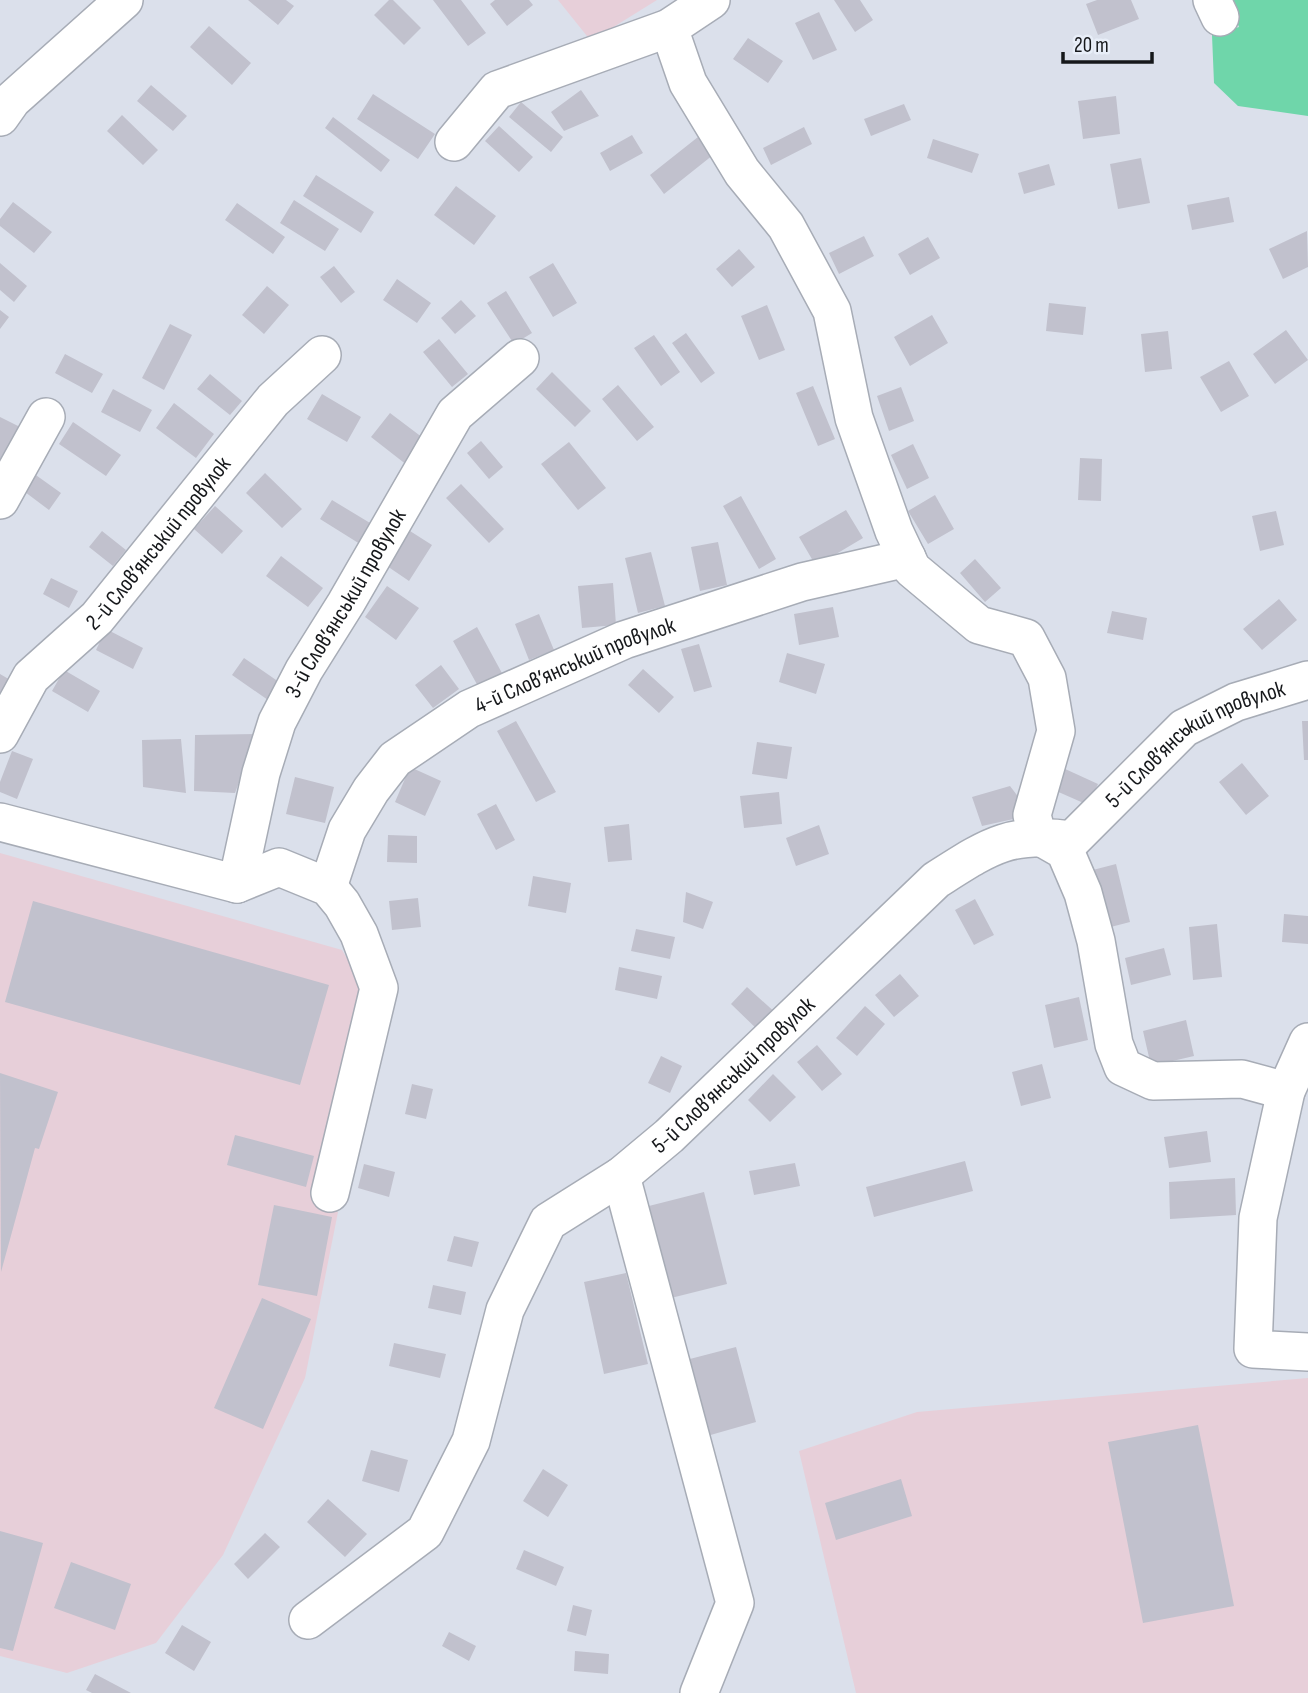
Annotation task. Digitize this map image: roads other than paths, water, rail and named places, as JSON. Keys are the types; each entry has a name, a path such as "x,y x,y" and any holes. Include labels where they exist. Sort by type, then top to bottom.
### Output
{"street":[{"path":"0,117 12,100 124,0"},
{"path":"454,142 497,90 669,28 711,0"},
{"path":"669,28 688,82 743,172 786,226 832,311 854,418 894,531 912,569 979,625 1026,638 1047,678 1056,731 1031,815 1037,835 1065,851 1083,893 1096,941 1114,1044 1123,1067 1153,1081 1242,1079 1286,1091"},
{"name":"2-й Слов’янський провулок","path":"0,734 31,677 97,618 273,400 322,355"},
{"name":"3-й Слов’янський провулок","path":"237,884 261,774 277,722 304,670 346,603 455,414 520,358"},
{"path":"0,500 46,416"},
{"name":"4-й Слов’янський провулок","path":"328,887 348,830 371,790 395,759 469,709 624,640 802,582 907,558"},
{"name":"5-й Слов’янський провулок","path":"308,1620 425,1532 471,1441 505,1310 548,1222 621,1176 669,1136 936,880 988,847 1037,835 1072,840 1184,729 1236,702 1308,680"},
{"path":"0,822 237,884 279,867 328,887 342,904 359,934 379,988 330,1193"},
{"path":"1308,1042 1286,1091 1258,1218 1253,1349 1308,1352"},
{"path":"621,1176 735,1603 699,1693"}]}
